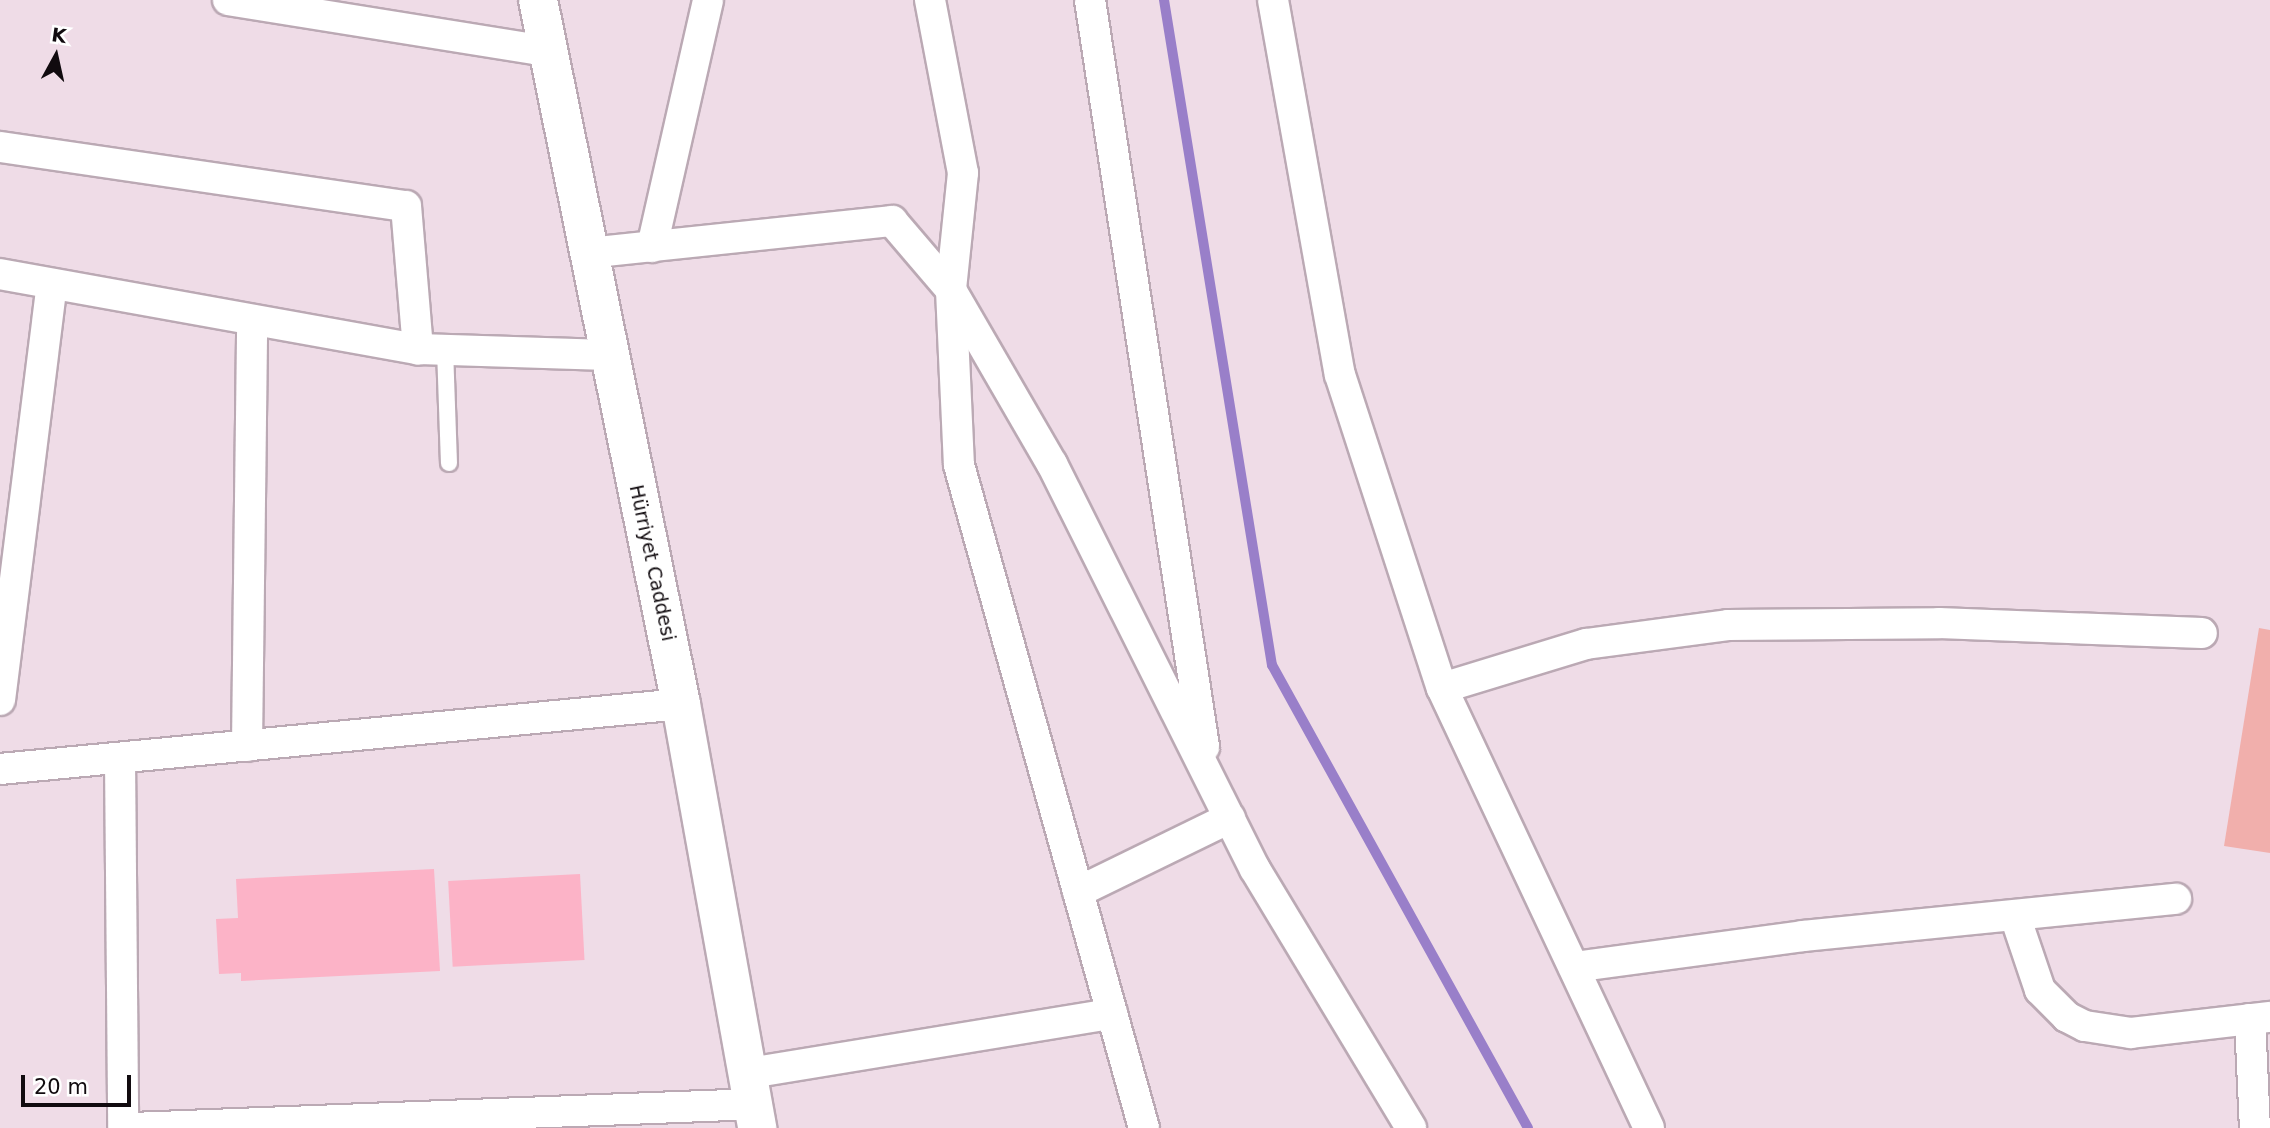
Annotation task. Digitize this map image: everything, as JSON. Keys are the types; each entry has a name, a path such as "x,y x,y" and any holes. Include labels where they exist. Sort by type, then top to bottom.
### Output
{"street":[{"path":"228,0 547,51"},
{"name":"Hürriyet Caddesi","path":"538,0 587,253 681,704 754,1102"},
{"path":"652,247 708,0"},
{"path":"930,0 963,173 951,290 959,466 1144,1128"},
{"path":"1090,0 1208,775"},
{"path":"1273,0 1340,376 1442,688 1649,1128"},
{"path":"0,148 406,206 431,349"},
{"path":"587,253 892,221 951,290 1052,464 1255,869 1411,1128"},
{"path":"0,274 252,320 431,349 608,355"},
{"path":"0,700 52,284"},
{"path":"247,746 252,320"},
{"path":"1442,688 1586,644 1728,625 1939,623 2202,633"},
{"path":"0,769 681,704"},
{"path":"120,758 123,1128"},
{"path":"1078,892 1230,818"},
{"path":"1574,967 1803,936 2176,899"},
{"path":"2015,916 2040,990 2067,1017 2085,1026 2131,1033 2260,1018 2255,1128"},
{"path":"132,1128 754,1102 1112,1014"}],"lane":[{"path":"431,349 449,463"}],"shaded area":[{"path":"2259,628 2270,630 2270,853 2224,846"}],"building":[{"path":"434,869 440,971 241,981 241,973 219,974 216,919 238,918 236,879"},
{"path":"580,874 585,960 453,967 448,881"}],"waterway":[{"path":"1164,0 1272,665 1528,1128"}]}
